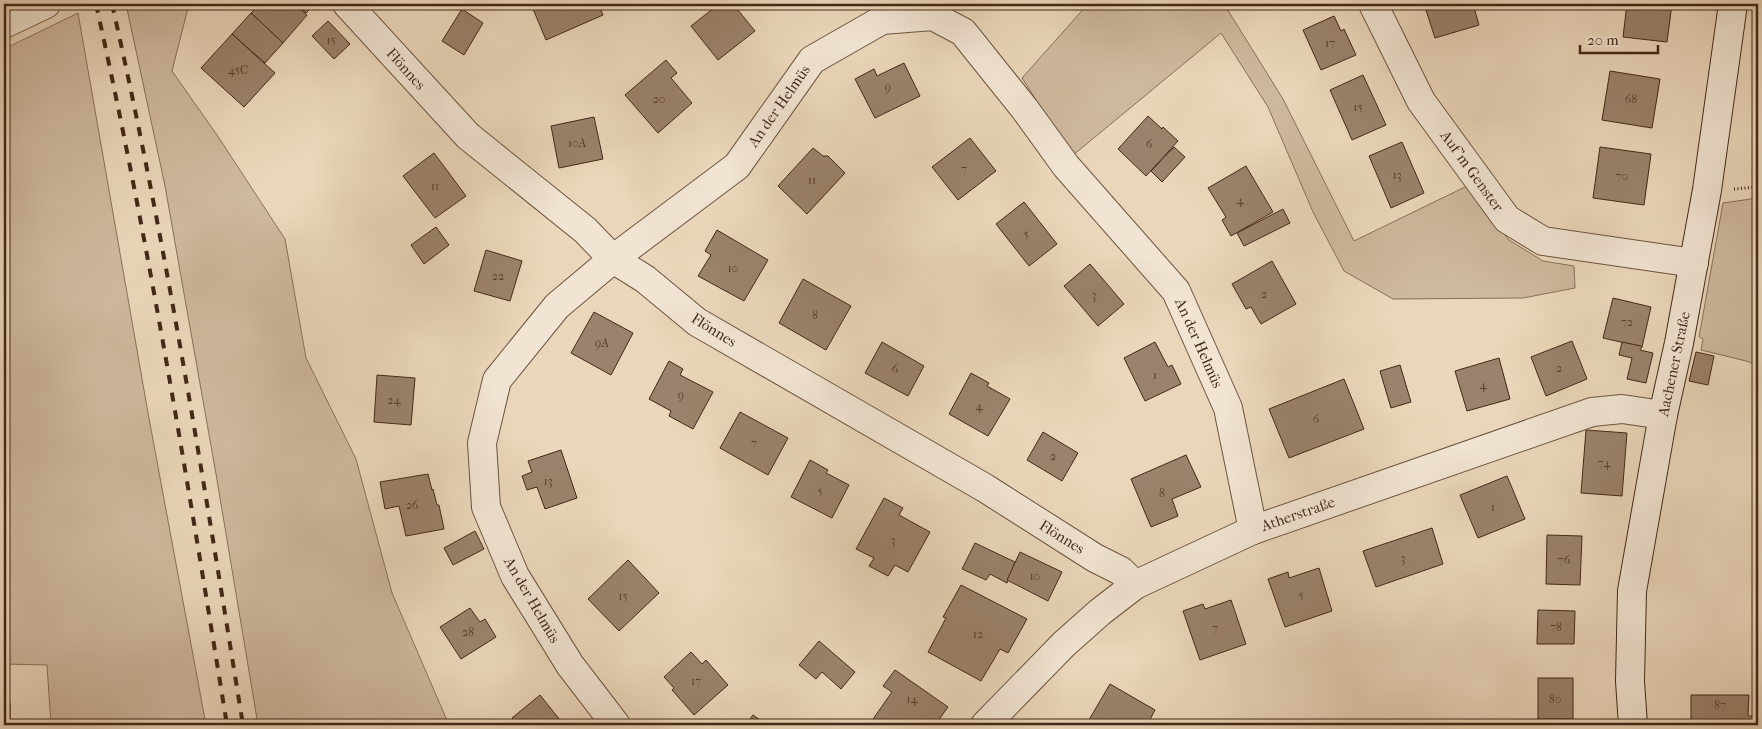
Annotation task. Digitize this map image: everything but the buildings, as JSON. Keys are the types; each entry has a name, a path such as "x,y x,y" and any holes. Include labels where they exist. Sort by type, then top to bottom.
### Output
{"street":[{"path":"4,24 46,4"},
{"name":"Flönnes","path":"347,4 468,136 585,230 613,259 645,279 697,322 985,488 1095,558 1121,571 1135,584"},
{"name":"Auf'm Genster","path":"1373,4 1420,101 1507,219 1543,241 1694,263"},
{"name":"Aachener Straße","path":"1633,725 1630,681 1632,591 1663,415 1707,190 1733,4"},
{"name":"An der Helmüs","path":"616,725 570,665 515,576 486,508 482,443 497,380 557,306 613,259 738,166 812,60 882,20 933,16 963,32 1024,108 1066,166 1176,291 1228,408 1253,530"},
{"name":"Atherstraße","path":"985,725 1064,644 1135,584 1253,530 1592,412 1622,409 1663,415"}],"path":[{"path":"1749,188 1758,187"}],"shaded area":[{"path":"126,4 189,4 172,71 217,135 285,239 306,358 356,459 392,593 449,725 258,725 165,186"},
{"path":"1088,4 1224,4 1283,99 1354,241 1467,186 1509,240 1543,261 1574,266 1575,288 1523,298 1393,299 1344,271 1313,212 1268,107 1221,33 1072,156 1022,78"},
{"path":"78,13 148,413 206,725 51,725 47,665 4,664 4,177 8,171 4,161 4,49"},
{"path":"1758,198 1758,365 1701,350 1703,339 1699,337 1723,203"}],"railway":[{"path":"96,4 150,274 227,725"},
{"path":"112,4 132,93 167,273 199,454 243,725"}]}
